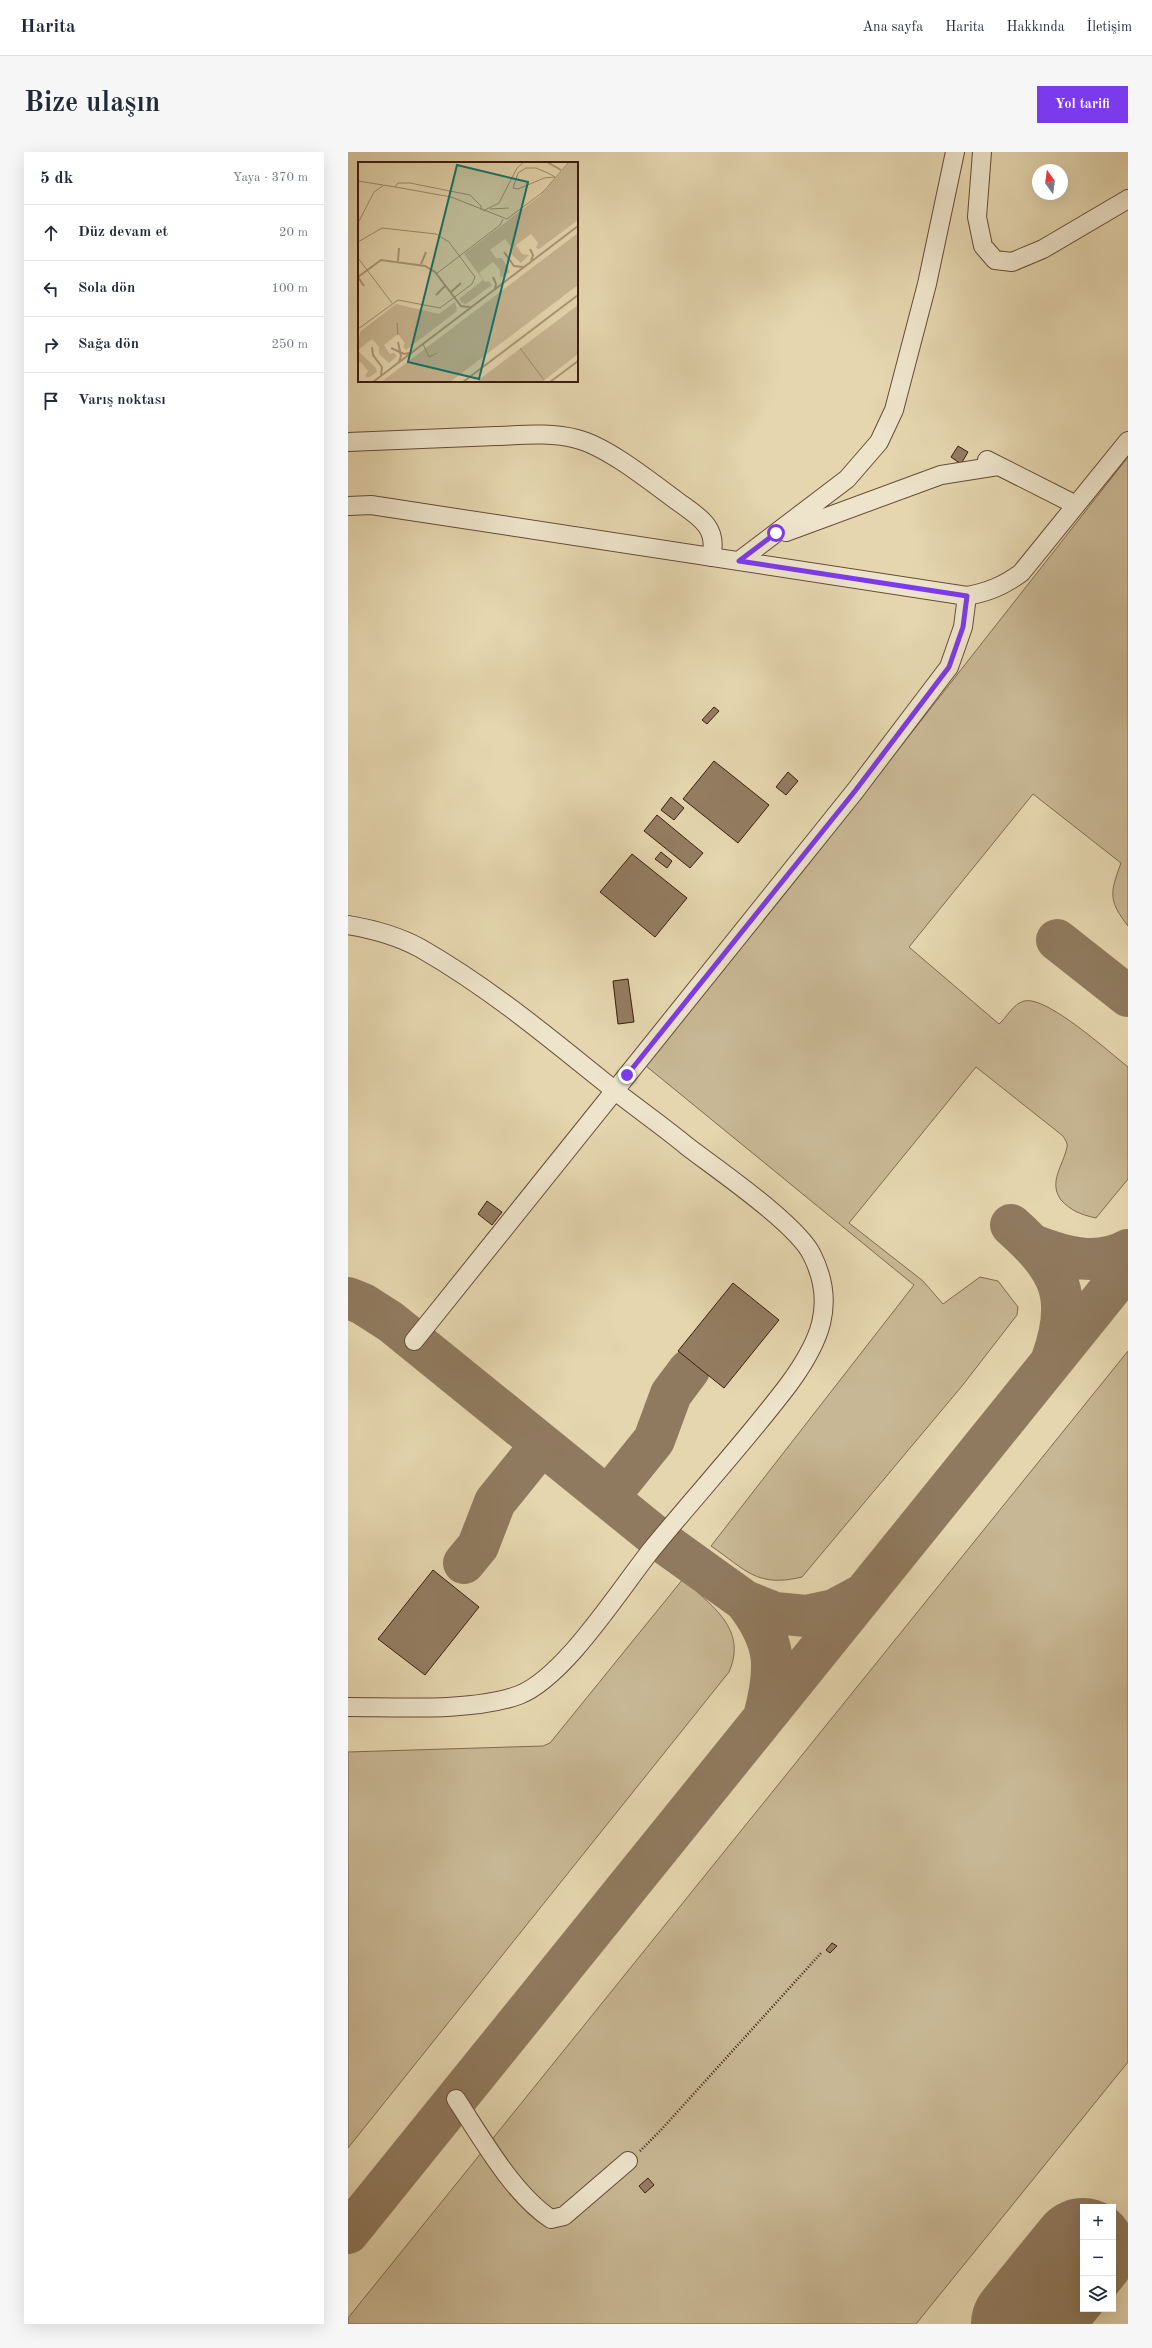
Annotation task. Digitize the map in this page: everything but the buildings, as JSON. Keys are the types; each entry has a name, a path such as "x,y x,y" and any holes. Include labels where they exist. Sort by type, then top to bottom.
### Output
{"lane":[{"path":"739,561 847,479 882,436 894,410 927,284 956,152"},
{"path":"982,152 977,217 983,246 995,260 1012,262 1043,249 1128,199"},
{"path":"348,442 532,435 555,435 578,439 598,448 655,485 707,523 714,546 710,557"},
{"path":"348,506 371,505 967,596 990,591 1004,585 1021,573 1128,441"},
{"path":"770,538 941,475 992,462 1076,505"},
{"path":"414,1341 855,791 949,667 963,627 967,596"},
{"path":"348,925 386,934 418,947 466,976 510,1007 615,1091 727,1176 800,1237 812,1254 824,1294 821,1329 809,1357 768,1412 656,1545 585,1636 542,1682 520,1694 494,1702 461,1706 348,1707"},
{"path":"456,2099 502,2166 535,2208 551,2219 564,2216 628,2161"}],"path":[{"path":"628,2161 660,2131 822,1952"}],"shaded area":[{"path":"1128,457 1128,926 1114,903 1113,896 1113,889 1121,863 1033,794 909,947 999,1024 1013,1008 1020,1003 1024,1001 1034,1001 1062,1015 1128,1067 1128,1179 1096,1218 1073,1210 1061,1200 1057,1193 1056,1187 1056,1180 1067,1146 1063,1136 976,1067 849,1223 923,1281 943,1304 980,1277 998,1281 1018,1307 1017,1315 962,1386 802,1577 787,1580 774,1580 753,1575 711,1546 914,1285 646,1066 799,876"},
{"path":"1128,1351 1128,2062 916,2324 348,2324 348,2318"},
{"path":"683,1579 715,1609 724,1619 730,1630 734,1643 734,1656 729,1672 348,2148 348,1752 543,1746 550,1743"}],"taxiway":[{"path":"1057,940 1128,996"},
{"path":"1011,1225 1041,1255 1051,1269 1058,1284 1062,1300 1062,1317 1059,1337 1052,1359"},
{"path":"1033,1245 1069,1256 1092,1259 1104,1258 1128,1250"},
{"path":"348,2233 1128,1267"},
{"path":"348,1298 363,1304 391,1322 660,1540 745,1601 775,1613 806,1616 834,1610 862,1595"},
{"path":"617,1486 654,1440 671,1394 689,1370"},
{"path":"464,1563 478,1546 495,1502 533,1455 549,1451 535,1439 534,1446"},
{"path":"745,1601 756,1616 769,1643 772,1670 771,1684 764,1717"}],"runway":[{"path":"1024,2324 1080,2255"}],"route":[{"path":"627,1075 855,791 949,667 963,627 967,596 739,561 776,533"}]}
